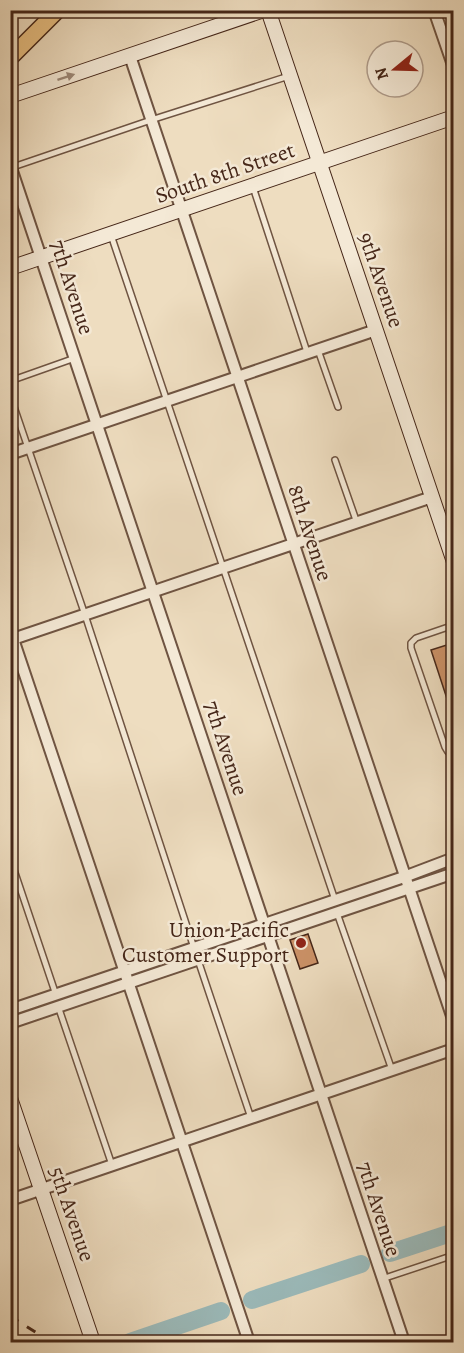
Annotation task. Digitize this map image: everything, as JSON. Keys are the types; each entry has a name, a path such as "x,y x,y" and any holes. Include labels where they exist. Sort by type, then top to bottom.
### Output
{"main road":[{"path":"10,58 58,10"}],"street":[{"path":"10,96 264,10"},
{"name":"9th Avenue","path":"268,10 453,562"},
{"path":"434,10 453,68"},
{"name":"8th Avenue","path":"130,56 453,1022"},
{"name":"South 8th Street","path":"10,268 453,117"},
{"name":"7th Avenue","path":"11,167 404,1342"},
{"path":"10,454 376,330"},
{"path":"249,1342 12,636 85,615 432,497"},
{"path":"10,1010 128,983 337,913 453,858"},
{"path":"10,1023 57,1000 124,972 264,924 335,900 453,873"},
{"path":"10,1200 321,1096 453,1049"},
{"name":"5th Avenue","path":"10,1098 93,1342"}],"lane":[{"path":"11,167 290,76"},
{"path":"253,186 313,352 338,408"},
{"path":"111,234 335,900"},
{"path":"10,381 75,358"},
{"path":"10,395 194,948"},
{"path":"335,460 357,523"},
{"path":"453,625 416,638 411,643 446,747 448,752 453,753"},
{"path":"10,858 112,1165"},
{"path":"337,913 393,1071"},
{"path":"198,960 251,1119"},
{"path":"382,1279 453,1255"}],"building":[{"path":"453,643 453,714 452,714 431,650"},
{"path":"308,934 318,963 300,969 290,940"}],"waterway":[{"path":"390,1253 454,1232"},
{"path":"252,1300 361,1264"},
{"path":"130,1342 221,1311"}],"railway":[{"path":"10,1316 51,1342"}],"place":[{"name":"Union Pacific Customer Support","path":"301,943"}]}
